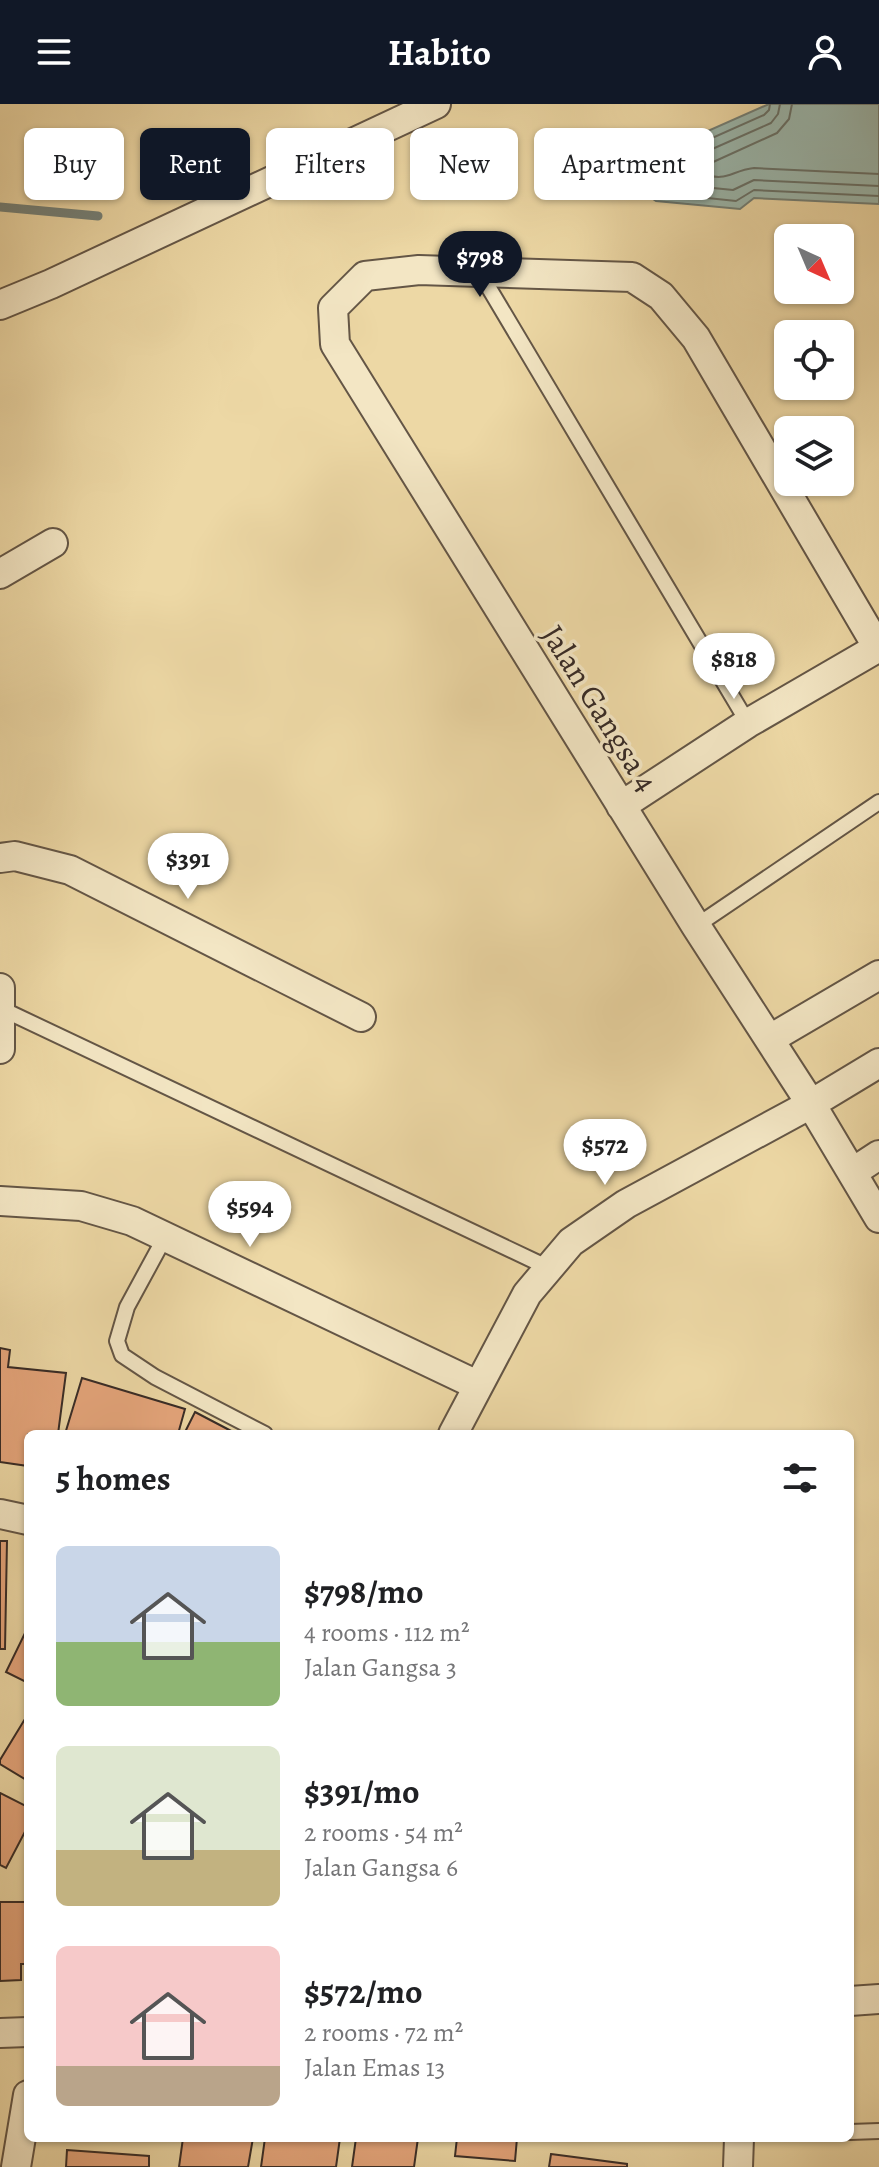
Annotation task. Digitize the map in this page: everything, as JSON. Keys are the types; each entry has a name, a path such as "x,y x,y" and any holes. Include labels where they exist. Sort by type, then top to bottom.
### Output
{"street":[{"path":"0,305 436,104"},
{"name":"Jalan Gangsa 4","path":"480,273 419,270 365,276 333,308 335,344 696,926 811,1104 879,1218"},
{"path":"480,273 632,277 661,296 696,338 878,648 748,723 621,806"},
{"path":"0,574 53,543"},
{"path":"0,858 15,856 70,870 361,1017"},
{"path":"770,1039 879,975"},
{"path":"0,1049 1,998"},
{"path":"455,1430 527,1294 571,1242 626,1204 811,1104 879,1063"},
{"path":"853,1172 879,1155"},
{"path":"0,1201 81,1206 132,1221 477,1385"},
{"path":"0,1514 24,1519"},
{"path":"854,2001 879,1999"},
{"path":"0,2033 24,2032"},
{"path":"16,2167 24,2119"},
{"path":"738,2167 740,2142"}],"lane":[{"path":"480,273 748,723"},
{"path":"0,290 51,284"},
{"path":"696,926 879,802"},
{"path":"1,998 549,1268"},
{"path":"165,1237 127,1307 117,1341 122,1355 155,1377 257,1430"},
{"path":"854,2132 879,2131"}],"water":[{"path":"769,104 879,104 879,204 754,198 740,209 655,200 714,200 714,128"}],"building":[{"path":"0,1348 10,1350 8,1367 66,1373 59,1430 24,1430 24,1465 0,1462"},
{"path":"82,1378 185,1409 179,1430 66,1430"},
{"path":"195,1412 229,1430 186,1430"},
{"path":"0,1541 7,1541 5,1649 0,1649"},
{"path":"24,1635 24,1681 6,1672"},
{"path":"24,1721 24,1779 0,1764"},
{"path":"0,1793 24,1805 24,1834 6,1868 0,1865"},
{"path":"0,1902 24,1902 21,1980 0,1981"},
{"path":"182,2142 252,2142 248,2167 179,2167"},
{"path":"264,2142 339,2142 336,2167 261,2167"},
{"path":"355,2142 417,2142 414,2167 352,2167"},
{"path":"457,2142 517,2142 515,2161 455,2156"},
{"path":"67,2150 149,2156 149,2167 66,2167"},
{"path":"551,2154 627,2164 627,2167 549,2167"}],"waterway":[{"path":"0,207 98,216"}]}
